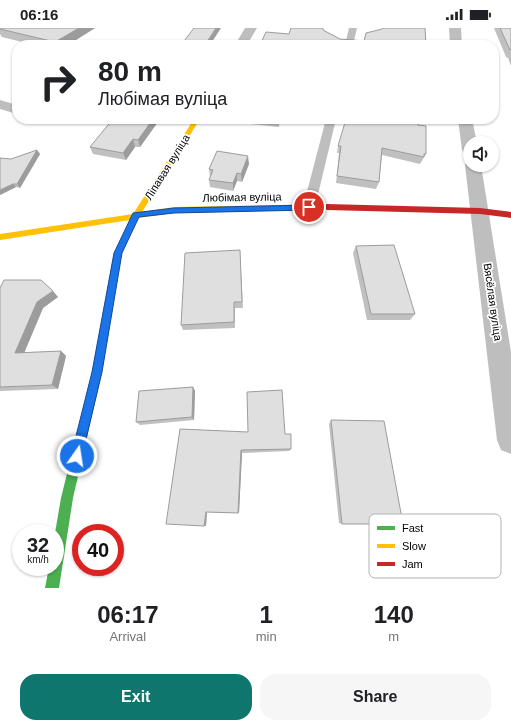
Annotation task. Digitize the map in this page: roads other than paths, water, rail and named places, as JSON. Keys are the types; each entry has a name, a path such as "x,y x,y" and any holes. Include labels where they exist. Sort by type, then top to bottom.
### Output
{"street":[{"path":"244,40 251,28"},
{"path":"455,28 456,40"},
{"path":"0,104 12,108"},
{"name":"Ліпавая вуліца","path":"52,588 66,498 97,372 118,253 136,215 194,124"},
{"path":"466,124 468,136"},
{"name":"Вясёлая вуліца","path":"474,172 511,440"},
{"name":"Любімая вуліца","path":"0,237 174,210 309,207 480,211 511,214"}],"lane":[{"path":"349,40 353,28"},
{"path":"309,207 330,124"}]}
